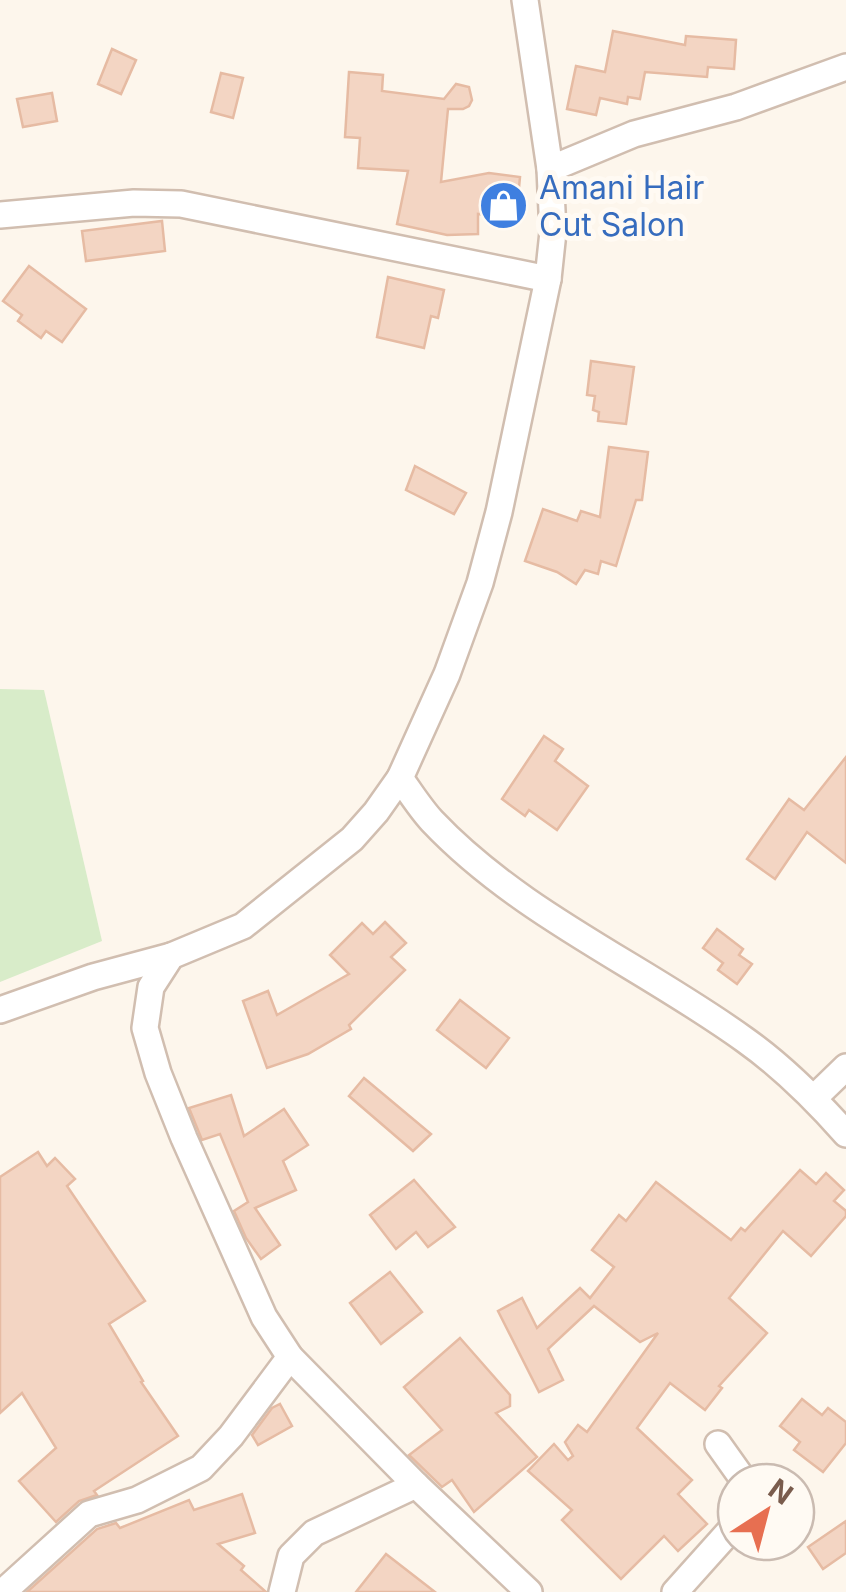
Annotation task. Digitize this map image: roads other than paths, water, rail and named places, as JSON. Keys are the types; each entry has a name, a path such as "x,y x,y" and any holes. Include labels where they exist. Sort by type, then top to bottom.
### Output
{"street":[{"path":"0,1010 171,956 242,926 352,839 400,778 448,674 480,583 500,512 548,278 553,232 550,169 525,0"},
{"path":"550,169 634,134 736,106 846,67"},
{"path":"0,215 134,203 181,204 548,278"},
{"path":"400,778 430,819 469,856 540,910 745,1040 814,1098 846,1134"},
{"path":"171,956 151,987 145,1028 158,1073 264,1317 290,1357 529,1592"},
{"path":"814,1098 846,1067"},
{"path":"3,1592 89,1514 137,1500 201,1468 231,1436 290,1357"},
{"path":"718,1444 731,1462"},
{"path":"282,1592 291,1556 314,1533 416,1485"},
{"path":"674,1592 716,1546"}],"place":[{"name":"Amani Hair Cut Salon","path":"504,205"}]}
